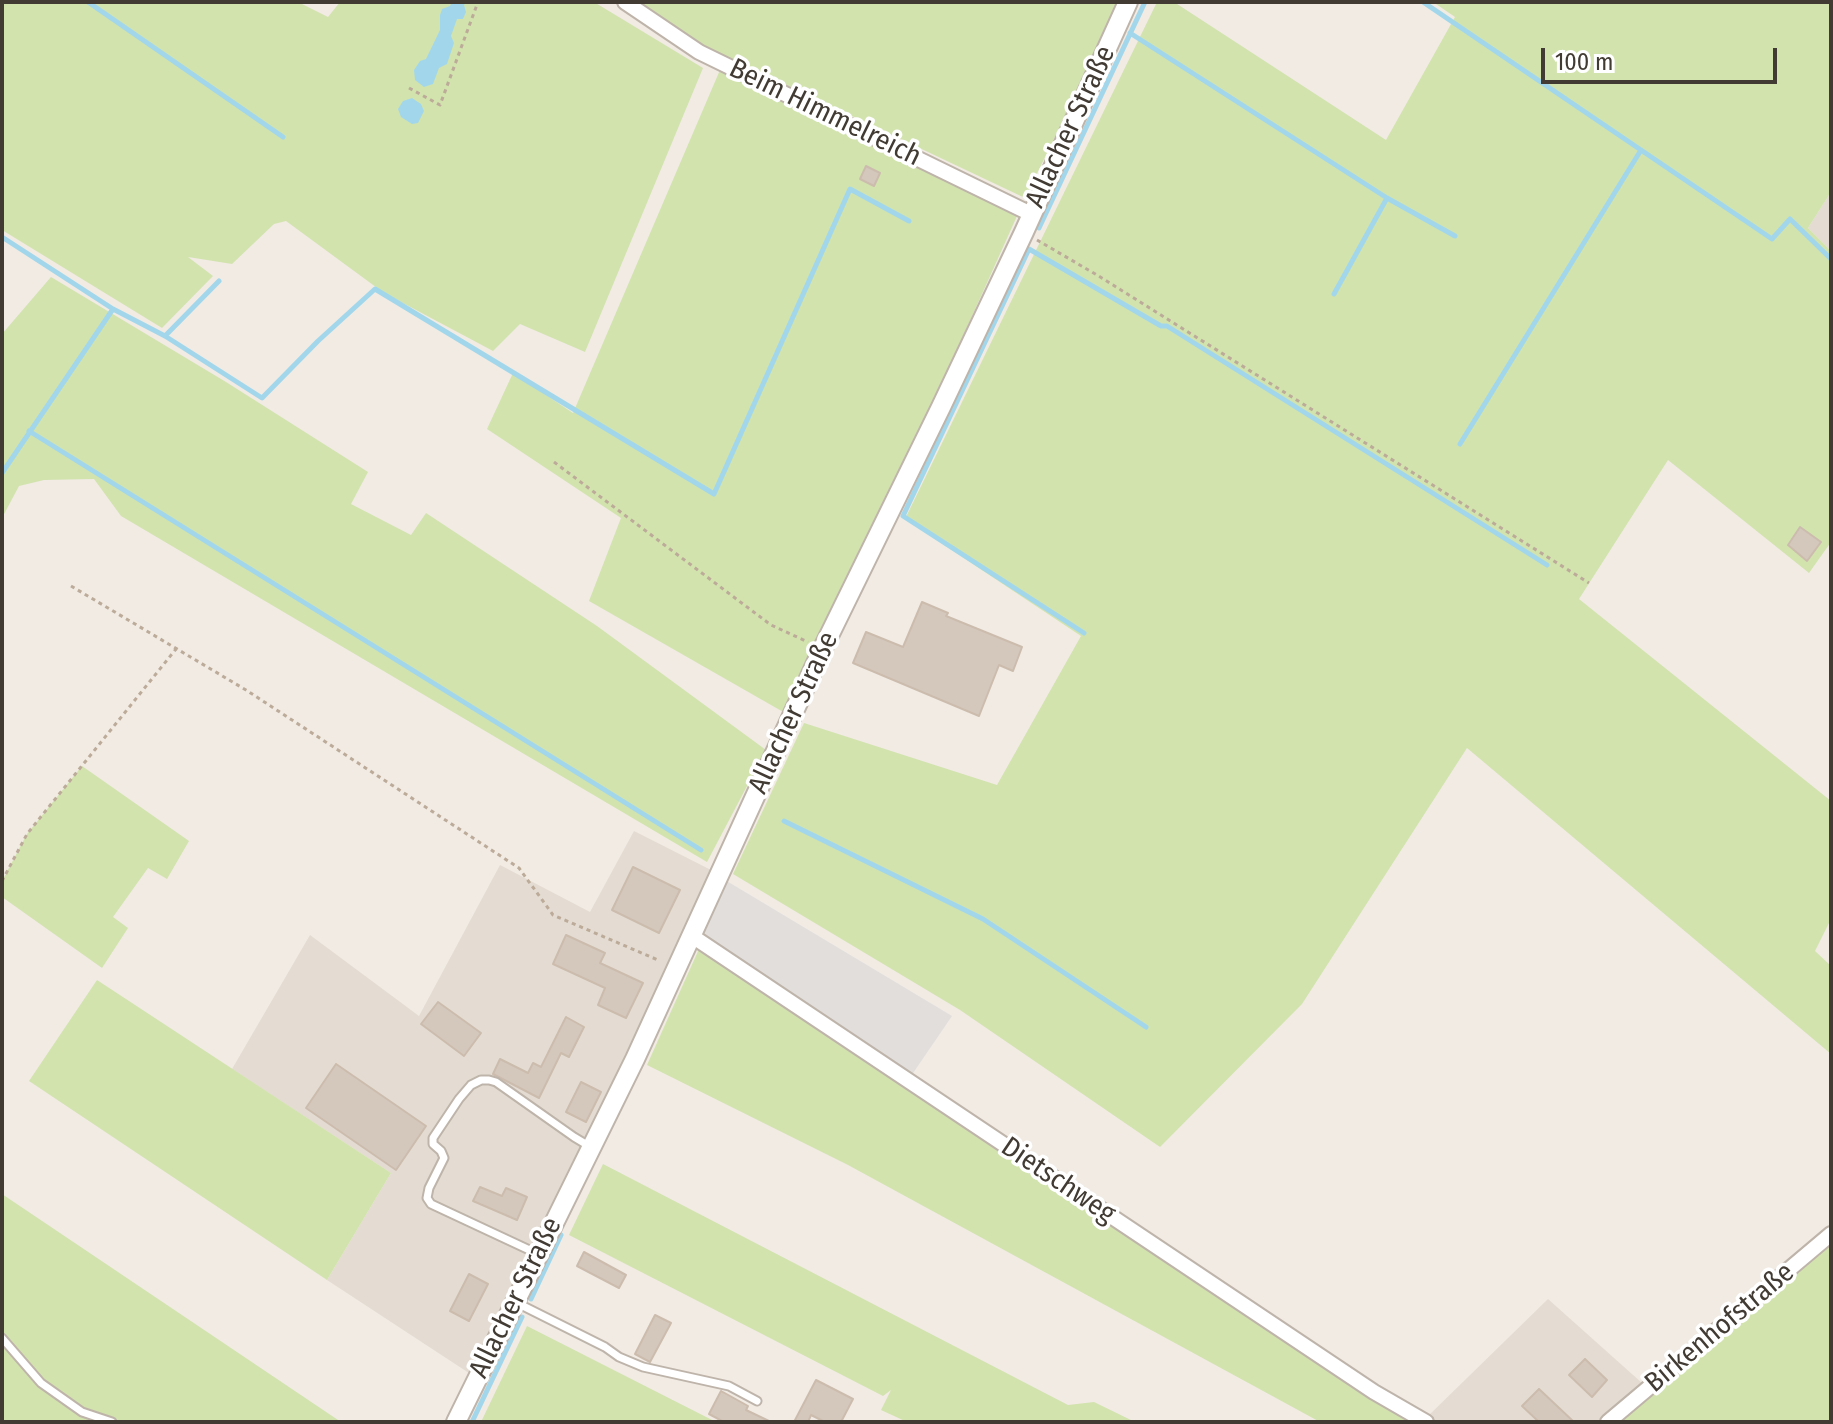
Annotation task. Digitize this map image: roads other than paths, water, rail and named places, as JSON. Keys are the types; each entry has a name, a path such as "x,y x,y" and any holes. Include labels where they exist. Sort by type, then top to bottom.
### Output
{"street":[{"name":"Beim Himmelreich","path":"625,2 699,52 1031,214"},
{"name":"Allacher Straße","path":"456,1422 692,936 823,648 1024,232 1128,2"},
{"name":"Dietschweg","path":"692,936 1374,1392 1426,1422"},
{"name":"Birkenhofstraße","path":"1608,1422 1831,1234"}],"lane":[{"path":"538,1254 431,1204 427,1198 429,1188 444,1158 433,1144 433,1138 471,1085 489,1080 591,1147"},
{"path":"515,1302 643,1367 729,1386 757,1401"},
{"path":"2,1338 41,1383 82,1412 112,1422"}],"water":[{"path":"452,2 466,2 466,12 463,19 457,19 447,64 439,68 433,84 424,87 415,80 414,70 420,61 426,59 440,30 442,9"},
{"path":"412,98 421,104 424,111 418,123 412,124 401,117 398,109 403,101"}],"waterway":[{"path":"88,2 283,137"},
{"path":"1039,228 1145,2"},
{"path":"1423,2 1772,239 1790,219 1831,259"},
{"path":"1130,33 1387,198 1455,236"},
{"path":"1460,444 1641,150"},
{"path":"2,237 113,309 165,336 262,398 375,289 714,494 850,189 909,221"},
{"path":"1334,294 1387,198"},
{"path":"1084,633 903,516 1029,249 1161,326 1167,326 1547,565"},
{"path":"165,336 219,281"},
{"path":"2,473 113,309"},
{"path":"29,431 701,850"},
{"path":"784,821 983,919 1146,1027"},
{"path":"531,1299 561,1235"},
{"path":"472,1422 522,1317"}]}
